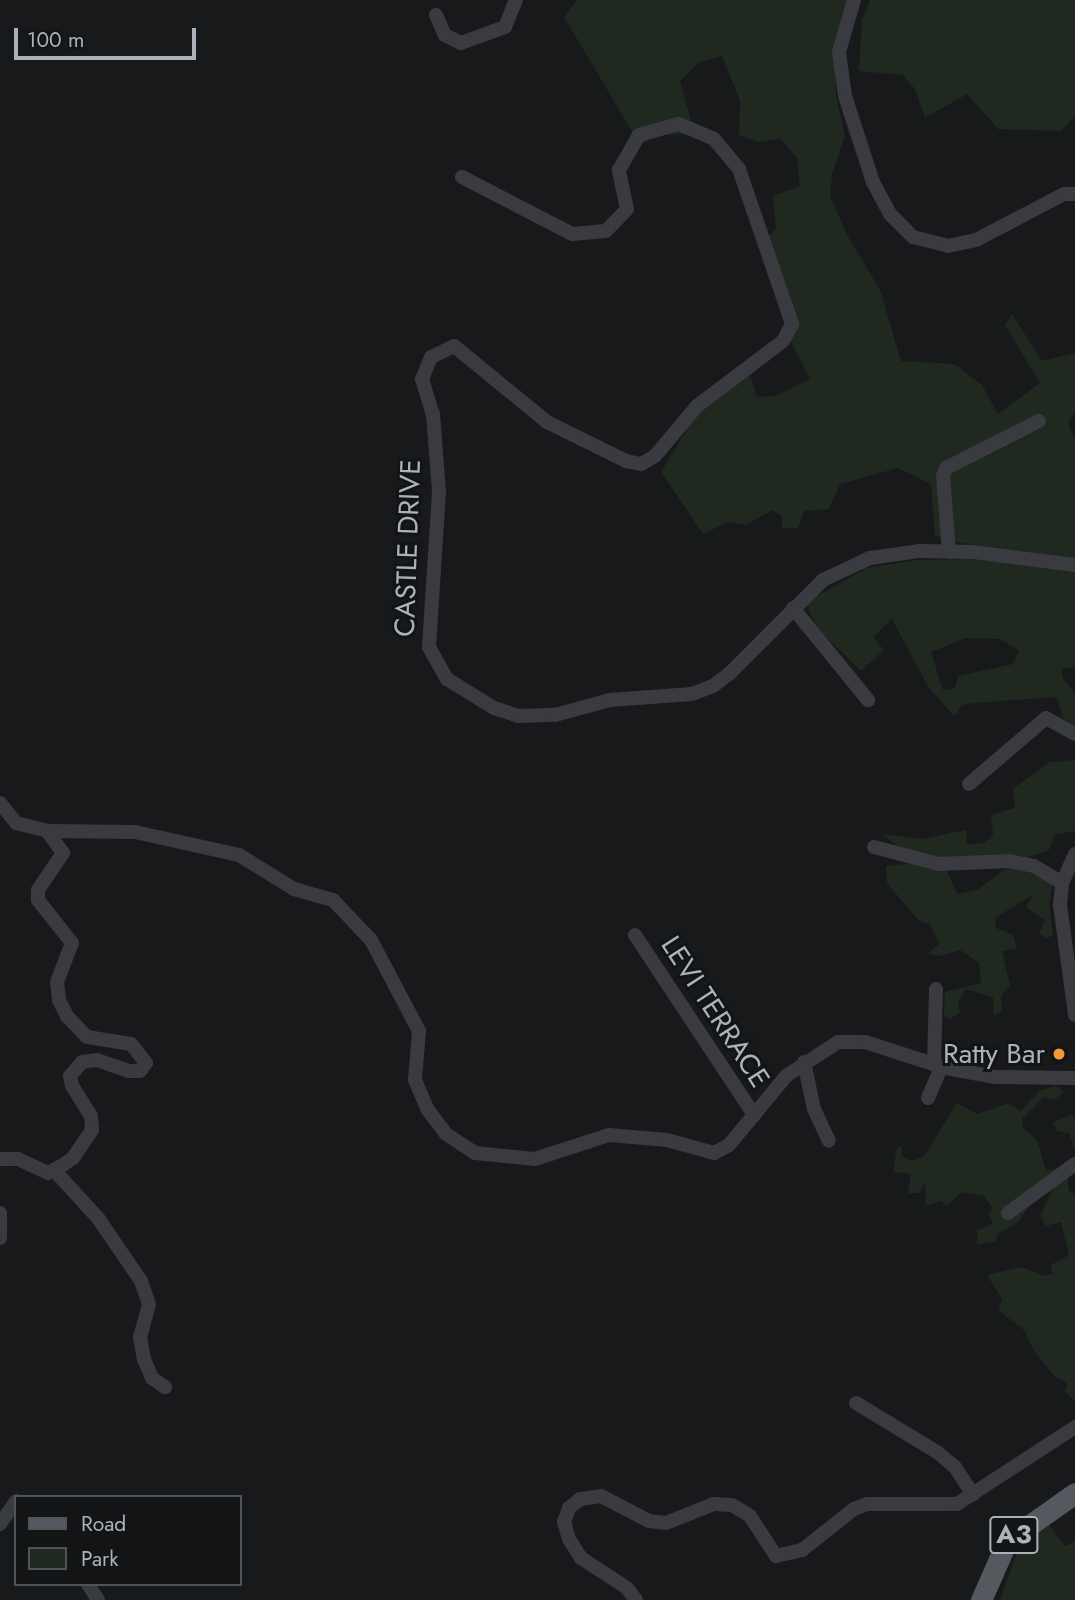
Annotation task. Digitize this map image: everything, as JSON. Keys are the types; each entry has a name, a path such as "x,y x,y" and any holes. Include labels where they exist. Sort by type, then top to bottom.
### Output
{"main road":[{"name":"A3","path":"981,1600 1007,1541 1075,1493"}],"street":[{"path":"436,15 445,35 461,43 505,27 516,0"},
{"path":"854,0 839,52 845,96 873,182 890,214 914,237 948,246 976,240 1064,194 1075,194"},
{"name":"CASTLE DRIVE","path":"461,177 572,234 606,231 628,209 619,170 639,135 679,124 714,139 739,169 792,324 783,341 697,406 656,456 641,464 625,461 547,422 454,346 431,357 422,379 433,414 439,492 429,647 433,660 447,679 494,708 519,716 555,715 610,700 692,694 713,687 823,580 870,558 948,552 1075,565"},
{"path":"948,552 943,476 946,468 1039,421"},
{"path":"793,608 868,701"},
{"path":"969,784 1046,718 1075,734"},
{"path":"0,803 16,823 47,831 135,832 239,855 295,889 333,900 371,940 403,995 419,1031 415,1080 428,1111 446,1134 475,1153 535,1159 609,1136 667,1140 713,1153 729,1145 786,1076 838,1042 865,1042 938,1066 995,1077 1075,1078"},
{"path":"0,1159 18,1159 48,1173 73,1158 92,1130 91,1116 72,1086 70,1076 82,1062 97,1060 128,1071 140,1071 146,1063 131,1044 87,1037 67,1016 59,1000 57,982 72,943 38,900 38,890 63,853 47,831"},
{"path":"874,848 939,864 1009,861 1034,866 1062,883"},
{"path":"1075,854 1062,883 1060,905 1075,1015"},
{"name":"LEVI TERRACE","path":"635,935 754,1115"},
{"path":"928,1098 938,1066 936,989"},
{"path":"804,1062 814,1109 829,1141"},
{"path":"1008,1213 1075,1164"},
{"path":"54,1170 99,1218 141,1281 149,1304 140,1337 144,1359 152,1378 165,1387"},
{"path":"0,1213 0,1238"},
{"path":"856,1403 937,1452 955,1468 973,1494"},
{"path":"636,1600 627,1588 581,1558 569,1539 564,1522 569,1508 580,1499 601,1496 649,1521 666,1523 714,1504 732,1504 750,1516 776,1556 802,1549 854,1509 867,1504 957,1504 1075,1427"},
{"path":"0,1524 14,1504"}],"green space":[{"path":"577,0 852,0 834,50 836,95 845,136 832,175 830,196 847,235 880,290 901,361 955,364 982,385 998,414 1040,383 1005,325 1012,314 1042,361 1075,353 1075,412 1068,423 1075,440 1075,559 955,542 935,535 931,484 898,468 840,484 829,509 804,511 798,528 782,528 782,517 773,510 745,525 728,522 703,534 661,472 694,418 749,372 757,397 776,396 810,379 791,342 797,324 766,239 776,229 773,196 800,186 797,158 781,139 758,142 739,135 740,101 722,56 699,62 680,81 691,121 712,134 659,135 640,145 564,17"},
{"path":"870,0 1075,0 1075,116 1061,131 998,129 967,94 925,118 915,89 903,75 859,71 862,20"},
{"path":"970,559 1075,570 1075,667 1061,669 1063,679 1075,693 1075,726 1064,719 1056,697 962,705 954,716 929,688 892,619 873,637 884,650 861,671 821,632 810,614 808,605 817,596 867,568 916,560","holes":["966,638 1000,639 1019,650 1013,664 958,676 955,688 943,690 931,652"]},
{"path":"1075,760 1075,831 1054,835 1049,850 1028,857 1004,854 942,859 897,846 882,834 923,839 966,830 967,844 984,843 993,835 991,815 1015,808 1013,789 1050,762"},
{"path":"915,863 947,871 957,894 977,890 1011,865 1054,878 1049,905 1053,934 1047,939 1039,933 1045,920 1026,907 1033,895 995,918 996,928 1013,935 1017,949 1002,951 1010,985 1001,996 1002,1012 994,1015 993,997 965,989 958,1003 960,1012 950,1019 944,1016 945,992 981,983 979,963 960,950 940,956 928,954 939,944 930,924 919,921 887,883 886,866"},
{"path":"1056,1086 1064,1092 1054,1100 1044,1097 1022,1119 1023,1128 1037,1140 1046,1170 1056,1169 1018,1222 997,1234 996,1242 977,1244 977,1230 993,1224 988,1213 993,1209 984,1196 962,1192 946,1206 942,1201 926,1206 925,1183 918,1193 908,1193 911,1174 893,1172 897,1148 902,1146 902,1156 912,1161 924,1156 957,1103 977,1114 1009,1103 1020,1111 1041,1090"},
{"path":"1072,1115 1075,1120 1075,1149 1069,1133 1057,1131 1053,1122"},
{"path":"1061,1173 1068,1174 1068,1189 1075,1196 1075,1401 1065,1392 1067,1383 1054,1376 1033,1349 1024,1330 998,1310 1002,1299 987,1275 1021,1267 1045,1276 1052,1274 1051,1265 1069,1255 1061,1222 1046,1226 1040,1216"},
{"path":"1049,1524 1065,1546 1075,1542 1075,1600 1000,1600 1022,1538"}],"place":[{"name":"Ratty Bar","path":"1059,1054"}]}
